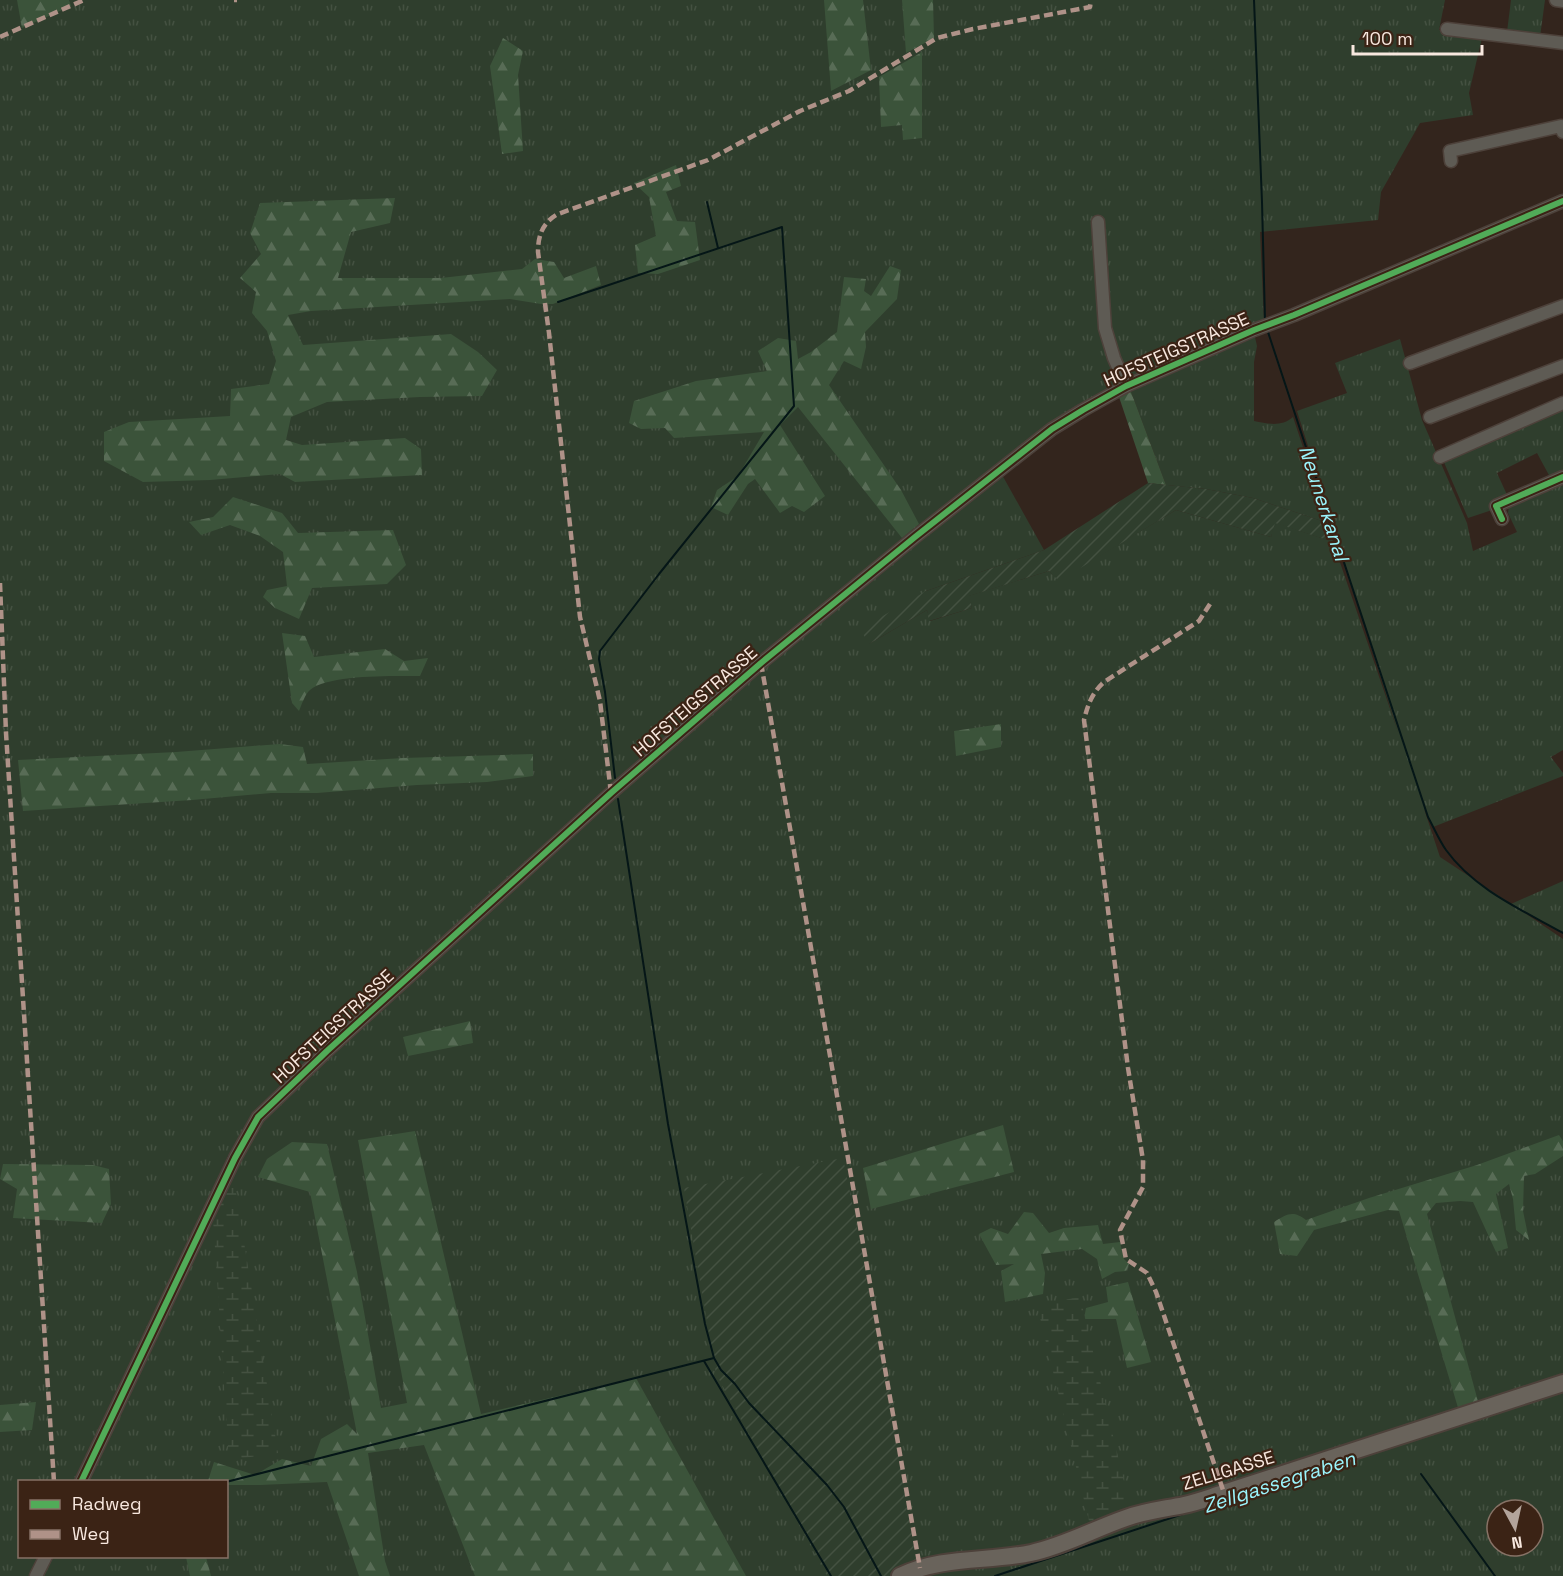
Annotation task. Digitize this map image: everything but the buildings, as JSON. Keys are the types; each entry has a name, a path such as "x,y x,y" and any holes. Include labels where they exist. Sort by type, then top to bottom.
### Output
{"main road":[{"name":"ZELLGASSE","path":"900,1576 943,1562 1013,1555 1050,1548 1137,1515 1186,1505 1563,1383"}],"street":[{"path":"1556,0 1563,1"},
{"path":"1447,29 1563,43"},
{"path":"1451,161 1450,151 1561,126 1563,132"},
{"name":"HOFSTEIGSTRASSE","path":"82,1480 235,1158 258,1117 327,1051 611,793 761,663 1052,429 1126,386 1563,201"},
{"name":"HOFSTEIGSTRASSE","path":"1098,222 1105,328 1126,386"},
{"path":"1410,363 1563,306"},
{"path":"1430,417 1563,366"},
{"path":"1440,457 1563,404"},
{"path":"1502,519 1496,506 1563,477"},
{"path":"36,1576 45,1558"}],"green space":[{"path":"0,0 1445,0 1439,30 1482,38 1469,93 1473,115 1420,123 1381,192 1378,220 1260,232 1264,322 1254,333 1257,346 1254,362 1254,421 1280,423 1293,417 1328,523 1253,498 1206,489 1166,485 1130,389 1062,426 1001,473 1044,550 926,591 869,644 927,610 930,621 972,608 968,596 1049,571 1059,580 1176,510 1271,537 1274,522 1333,542 1399,735 1297,411 1347,393 1335,363 1400,339 1422,420 1467,523 1473,551 1517,532 1508,513 1509,505 1563,478 1563,750 1551,757 1563,776 1433,827 1424,809 1440,857 1511,904 1563,881 1563,933 1513,905 1563,939 1563,1576 42,1576 51,1558 228,1558 228,1480 87,1480 230,1181 261,1103 84,1480 18,1480 18,1558 49,1558 40,1576 0,1576"},
{"path":"17,0 69,0 71,6 22,28"},
{"path":"824,0 863,0 871,70 831,91"},
{"path":"902,0 933,0 934,38 906,53"},
{"path":"1511,0 1545,0 1540,37 1507,32"},
{"path":"503,38 523,51 518,75 523,151 502,154 490,66"},
{"path":"922,52 922,138 903,140 902,125 881,127 879,77"},
{"path":"676,165 681,186 666,192 677,221 695,222 700,260 658,274 638,273 635,245 656,236 649,197 634,183"},
{"path":"395,198 390,223 351,232 338,278 441,278 522,269 535,259 554,262 564,278 596,266 601,285 553,304 510,299 311,311 288,315 303,345 451,334 478,352 497,370 482,396 327,402 291,417 286,440 302,445 405,438 421,449 422,475 295,482 280,474 210,480 143,482 104,461 104,432 129,422 230,416 231,389 269,384 276,361 267,331 252,313 256,292 240,278 261,254 250,233 260,203"},
{"path":"890,266 901,270 897,299 865,332 866,347 861,369 844,361 829,385 901,490 919,524 902,538 798,407 780,425 825,496 804,512 792,506 780,513 755,479 748,484 728,515 711,507 717,490 738,476 764,432 674,438 665,428 641,429 629,423 634,401 696,381 767,371 758,351 778,338 796,341 798,359 811,352 837,332 844,277 866,279 864,291 871,296"},
{"path":"1130,389 1166,485 1148,483 1118,394"},
{"path":"1563,405 1563,471 1550,477 1537,453 1497,473 1508,497 1490,505 1492,510 1468,518 1443,460"},
{"path":"1148,483 1206,489 1253,498 1328,523 1333,542 1275,523 1271,537 1176,510 1059,581 1049,571 969,596 972,608 929,621 927,610 869,644 860,629 926,591 1044,550"},
{"path":"233,497 282,513 298,533 393,530 406,565 387,584 312,588 299,619 275,608 263,597 267,590 287,586 283,552 260,536 230,525 201,535 189,522 213,517"},
{"path":"282,633 305,636 314,657 385,649 404,661 428,658 420,676 362,677 319,685 308,692 299,711 292,703"},
{"path":"1001,724 1001,747 956,756 954,731"},
{"path":"280,744 303,747 307,764 533,754 533,776 487,782 317,793 271,793 23,811 18,760"},
{"path":"470,1021 473,1043 408,1056 403,1037"},
{"path":"1003,1125 1014,1172 871,1209 863,1168"},
{"path":"415,1131 481,1414 636,1378 746,1576 475,1576 424,1445 368,1453 385,1561 390,1576 359,1576 327,1482 228,1485 228,1480 208,1480 214,1462 255,1475 282,1459 311,1466 321,1439 347,1424 357,1434 310,1192 258,1177 267,1159 292,1142 327,1144 357,1272 381,1408 407,1403 358,1140"},
{"path":"1559,1135 1563,1141 1563,1156 1535,1174 1524,1176 1523,1211 1529,1240 1516,1230 1509,1184 1496,1194 1508,1248 1496,1252 1473,1202 1436,1203 1427,1214 1479,1405 1459,1411 1399,1211 1388,1210 1314,1230 1297,1256 1280,1254 1274,1222 1286,1215 1294,1214 1306,1220 1477,1165"},
{"path":"843,1158 888,1380 920,1568 900,1576 827,1576 716,1374 684,1188"},
{"path":"3,1164 93,1165 109,1169 111,1204 102,1223 13,1218 17,1189 0,1179"},
{"path":"233,1174 278,1453 229,1460 213,1218"},
{"path":"1024,1212 1033,1213 1049,1233 1064,1228 1098,1225 1103,1244 1120,1242 1124,1259 1129,1264 1126,1271 1115,1272 1102,1279 1097,1259 1082,1249 1041,1254 1045,1273 1043,1294 1005,1302 1001,1271 1014,1264 996,1265 979,1234 991,1228 1008,1234"},
{"path":"1128,1282 1151,1362 1127,1368 1116,1319 1084,1319 1086,1308 1108,1302 1106,1287"},
{"path":"1080,1297 1130,1507 1090,1525 1037,1305"},
{"path":"36,1402 32,1430 0,1432 0,1405"},
{"path":"186,1558 206,1558 211,1576 190,1576"}],"waterway":[{"name":"Neunerkanal","path":"1254,0 1265,321"},
{"path":"707,202 718,248"},
{"path":"558,302 782,227 794,406 600,651 599,659 615,778"},
{"name":"Neunerkanal","path":"1267,329 1428,817 1446,850 1470,876 1515,907 1563,933"},
{"path":"618,799 668,1124 705,1324 714,1358 721,1370 749,1403 827,1485 844,1507 881,1576"},
{"path":"263,1104 279,1089"},
{"path":"223,1170 229,1156"},
{"path":"228,1481 714,1358"},
{"path":"704,1361 831,1576"},
{"path":"1421,1474 1495,1576"},
{"name":"Zellgassegraben","path":"995,1576 1186,1513"}],"marked path":[{"path":"0,37 84,0"},
{"path":"611,793 600,701 580,617 538,252 540,235 545,225 558,214 708,160 800,111 849,91 937,38 1090,7 1091,0"},
{"path":"0,583 6,733 54,1480"},
{"path":"1210,604 1199,621 1104,682 1091,699 1084,720 1128,1068 1143,1160 1143,1187 1120,1230 1126,1259 1147,1273 1156,1292 1224,1493"},
{"path":"761,663 920,1568"}],"cycle path":[{"path":"82,1480 235,1158 258,1117 327,1051 611,793 761,663 1052,429 1083,410 1126,386 1254,330 1563,201"},
{"path":"1502,519 1496,506 1563,477"}]}
